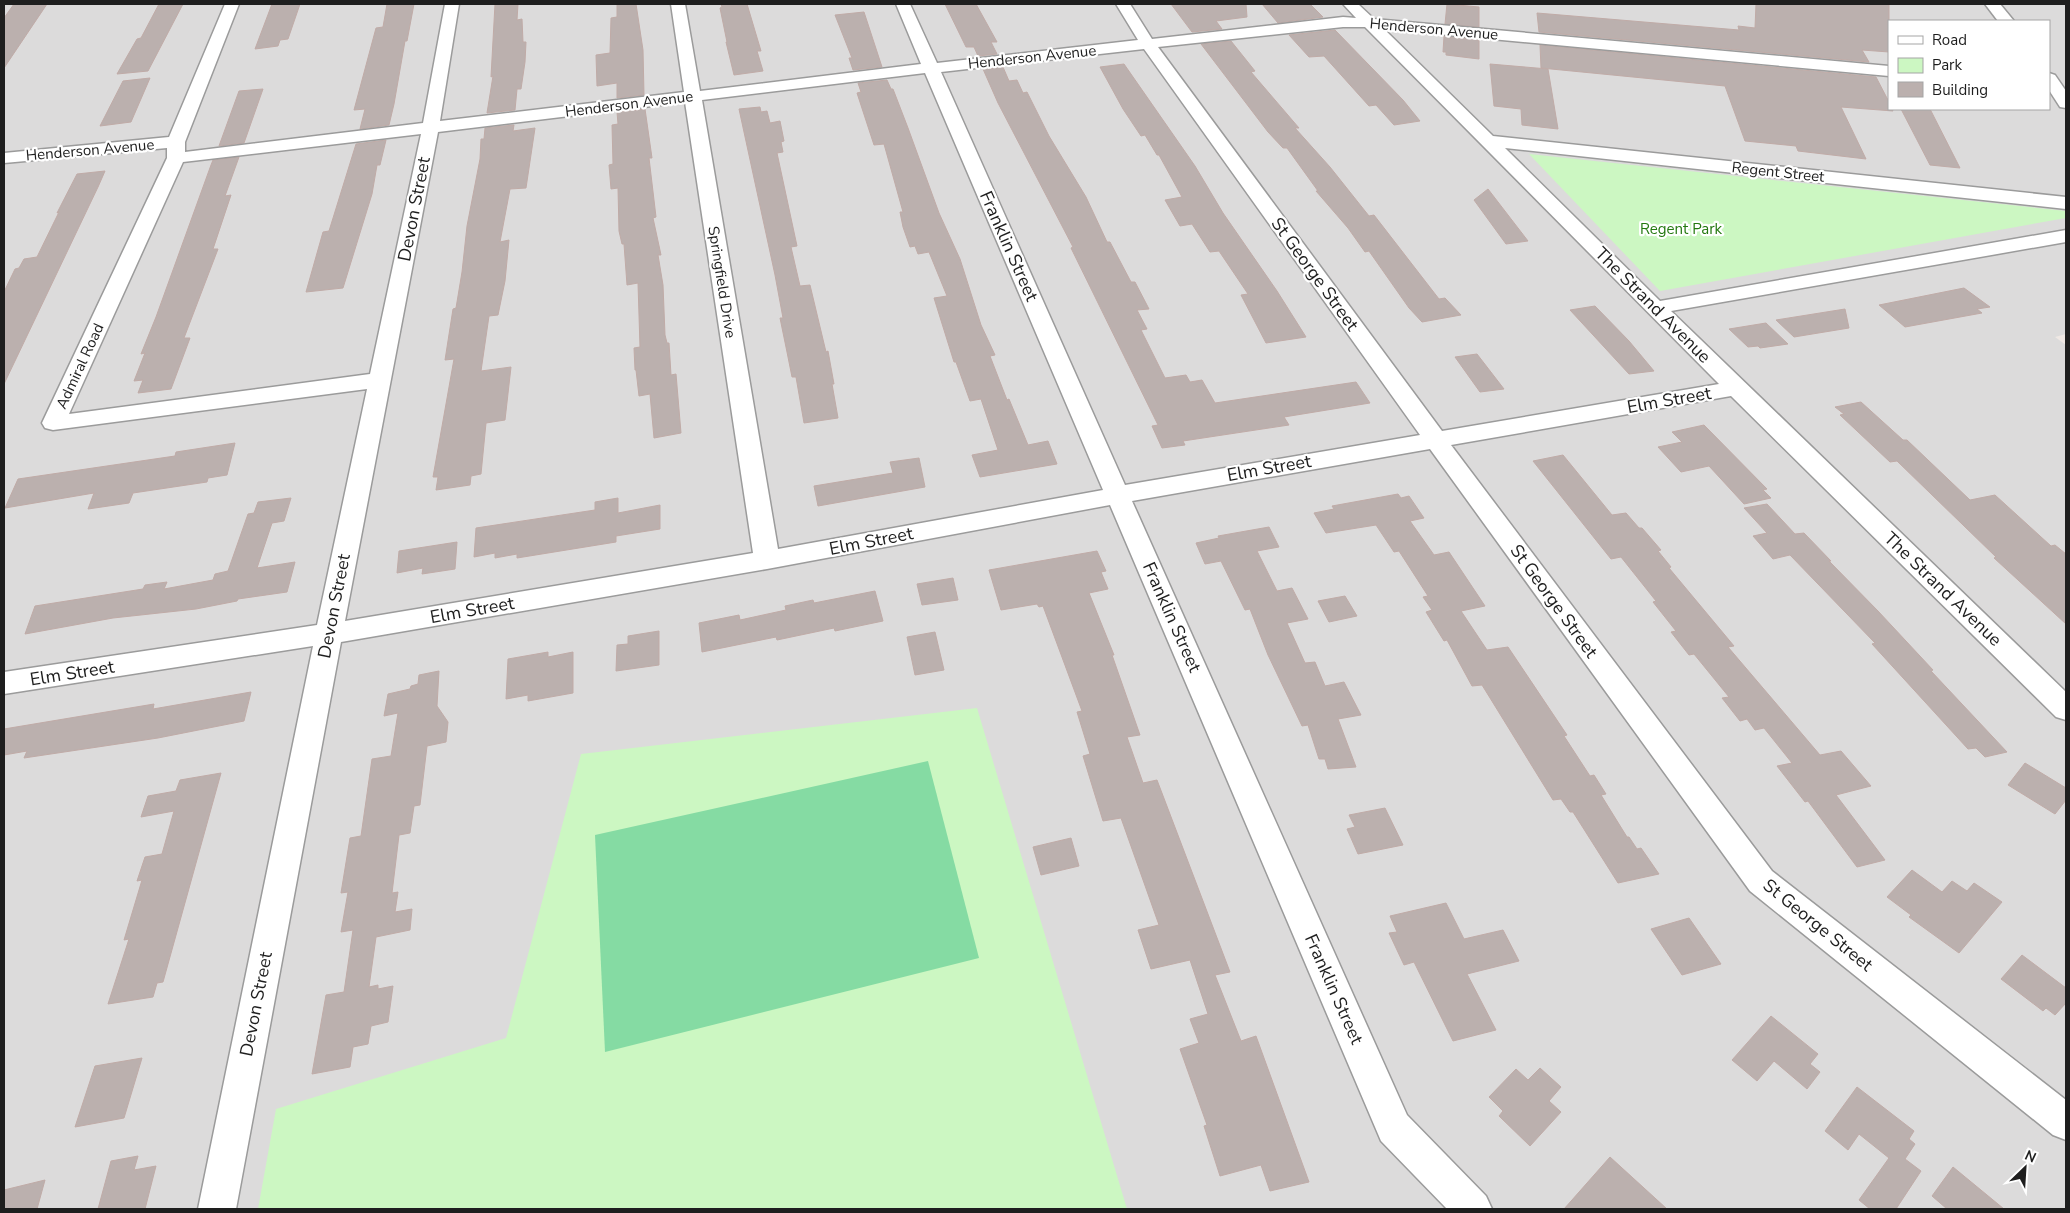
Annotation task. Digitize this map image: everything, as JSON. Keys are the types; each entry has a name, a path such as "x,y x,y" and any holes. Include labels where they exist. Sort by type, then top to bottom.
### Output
{"street":[{"name":"Admiral Road","path":"232,4 176,150 53,423 380,380"},
{"name":"Devon Street","path":"216,1209 431,126 452,4"},
{"name":"Springfield Drive","path":"678,4 767,560"},
{"name":"Franklin Street","path":"903,4 1394,1128 1473,1209"},
{"name":"St George Street","path":"1123,4 1148,44 1435,439 1761,881 2066,1122"},
{"name":"The Strand Avenue","path":"1350,4 1736,388 2066,709"},
{"path":"1992,4 2005,20"},
{"name":"Henderson Avenue","path":"4,158 176,150 431,126 1343,22 1888,71"},
{"path":"2055,84 2066,103"},
{"name":"Regent Street","path":"1490,142 2066,203"},
{"path":"1655,308 2066,236"},
{"name":"Elm Street","path":"4,683 329,633 767,560 1118,494 1736,388"}],"shaded area":[{"path":"4,4 2066,4 2066,334 2055,337 2066,345 2066,1209 4,1209"}],"green space":[{"name":"Regent Park","path":"1529,154 2066,211 2066,218 1660,291"},
{"path":"977,708 1127,1209 258,1209 276,1109 506,1038 581,754"},
{"path":"928,761 979,958 605,1052 595,835"}],"building":[{"path":"14,4 47,4 4,68 4,18"},
{"path":"159,4 183,4 148,71 117,74 137,39 141,38"},
{"path":"272,4 300,4 288,39 280,40 278,46 255,49"},
{"path":"387,4 414,4 407,41 405,41 394,104 389,125 360,129 365,109 354,110 376,28 383,27"},
{"path":"495,4 518,4 517,20 522,19 523,42 526,42 525,62 521,89 517,89 515,110 487,113 493,76 491,77"},
{"path":"617,4 636,4 643,50 644,95 617,98 617,83 597,86 596,55 610,53 611,18 617,17"},
{"path":"721,4 747,4 761,51 757,51 763,71 734,75 726,42 720,8 722,7"},
{"path":"945,4 976,4 997,42 991,42 997,54 978,56 974,47 966,47"},
{"path":"1171,4 1246,4 1247,17 1216,21 1222,29 1192,32"},
{"path":"1262,4 1310,4 1323,17 1278,23"},
{"path":"1447,4 1479,7 1479,27 1445,24"},
{"path":"1756,4 1889,4 1888,52 1862,50 1869,62 1539,32 1537,13 1739,30 1738,26 1755,28"},
{"path":"864,12 882,67 853,70 849,58 852,58 835,15"},
{"path":"1335,30 1403,100 1420,121 1394,125 1376,105 1369,106 1324,56 1309,57 1289,35"},
{"path":"1444,36 1479,40 1479,59 1446,55 1446,52 1443,52"},
{"path":"1231,41 1255,71 1251,72 1299,128 1295,128 1330,167 1369,216 1374,215 1439,299 1445,298 1461,315 1422,322 1409,308 1369,251 1365,252 1348,228 1316,191 1318,191 1287,148 1283,148 1268,132 1201,44"},
{"path":"1540,45 1876,77 1888,100 1888,110 1893,111 1841,107 1866,159 1798,151 1796,146 1745,141 1725,86 1541,68"},
{"path":"1124,64 1195,166 1223,213 1306,337 1266,343 1241,295 1248,294 1219,251 1210,252 1192,224 1180,226 1165,200 1182,197 1159,155 1157,155 1145,135 1141,136 1123,109 1100,67"},
{"path":"1490,64 1548,69 1558,129 1522,125 1521,109 1494,106"},
{"path":"1003,67 1009,81 1017,80 1023,93 1027,92 1049,136 1086,197 1107,242 1110,242 1131,282 1135,282 1149,309 1137,310 1147,329 1141,330 1165,378 1186,375 1190,382 1202,380 1215,403 1356,382 1370,403 1284,417 1289,425 1183,441 1185,445 1162,448 1152,426 1158,425 1071,248 1073,247 998,103 983,69"},
{"path":"150,78 131,122 100,126 123,81"},
{"path":"887,80 891,89 893,89 939,213 960,259 981,325 995,355 990,356 1007,400 1009,399 1028,445 1048,441 1057,464 980,477 972,455 998,450 981,399 970,401 956,362 954,362 934,298 947,296 929,252 918,254 915,246 910,247 903,227 900,212 903,212 884,144 874,145 857,93 861,92 858,83"},
{"path":"263,89 244,143 219,146 239,91"},
{"path":"760,107 761,112 767,111 770,123 780,121 784,141 781,142 783,152 777,153 797,246 791,247 800,286 810,285 826,352 828,351 838,418 804,423 796,377 792,377 780,318 783,318 775,275 739,109"},
{"path":"645,109 652,158 649,158 656,217 653,218 661,255 658,255 663,285 665,335 667,343 669,343 671,375 676,374 681,433 654,438 650,394 639,396 635,370 634,348 640,347 638,283 627,285 624,244 622,244 619,231 618,188 611,189 609,165 613,164 612,125 618,124 617,112"},
{"path":"1902,110 1931,110 1960,168 1930,165"},
{"path":"514,125 513,131 535,128 526,188 510,189 500,242 509,240 505,281 498,315 489,316 481,371 511,367 505,420 486,423 481,474 471,476 470,485 436,490 438,477 433,477 454,359 445,360 453,309 456,308 462,272 467,226 480,159 481,139 484,139 485,128"},
{"path":"386,140 380,165 377,165 372,194 343,288 306,292 323,232 329,231 356,144"},
{"path":"239,157 225,196 231,195 213,249 218,249 184,338 190,338 171,389 138,393 143,380 134,381 145,353 141,354 213,160"},
{"path":"105,171 4,384 4,292 15,269 19,268 24,259 37,257 77,174"},
{"path":"1488,189 1528,241 1506,244 1474,200"},
{"path":"1964,288 1990,307 1977,309 1982,313 1905,327 1879,305"},
{"path":"1595,306 1629,341 1654,371 1629,374 1570,310"},
{"path":"1845,309 1849,328 1794,337 1776,320"},
{"path":"1766,323 1788,344 1760,348 1758,346 1748,347 1729,329"},
{"path":"1477,354 1504,389 1480,392 1455,357"},
{"path":"1861,402 1903,440 1907,440 1970,500 1995,495 2051,546 2055,545 2066,554 2066,624 1994,558 1996,557 1897,461 1890,462 1840,415 1844,414 1835,407"},
{"path":"1704,425 1767,489 1763,490 1771,498 1744,504 1709,466 1681,472 1658,447 1682,442 1672,432"},
{"path":"235,443 227,475 208,478 207,482 133,493 129,503 88,509 94,493 5,508 18,479 175,456 176,452"},
{"path":"1563,455 1612,515 1626,513 1661,550 1658,551 1671,567 1669,568 1734,646 1728,647 1820,755 1841,751 1871,786 1836,795 1885,860 1857,867 1808,801 1805,802 1777,766 1792,763 1764,728 1755,730 1747,719 1740,721 1722,698 1729,697 1694,654 1689,655 1671,632 1676,631 1653,602 1656,601 1621,557 1611,559 1533,461"},
{"path":"919,458 925,487 818,506 814,486 893,473 890,462"},
{"path":"1398,494 1401,498 1409,496 1424,518 1410,521 1434,555 1449,552 1485,606 1461,611 1487,650 1508,647 1567,735 1564,736 1590,776 1594,775 1606,794 1601,795 1627,837 1629,837 1637,849 1641,848 1659,874 1618,883 1573,812 1570,812 1561,799 1553,800 1482,685 1472,686 1447,640 1444,641 1426,612 1432,610 1423,597 1428,596 1399,551 1394,552 1376,525 1326,533 1314,513 1334,509 1332,506"},
{"path":"291,498 284,521 272,523 257,568 295,562 287,592 238,599 237,601 196,609 113,618 25,634 35,606 143,589 145,585 167,582 164,589 213,580 215,574 228,571 248,514 254,513 258,502"},
{"path":"618,498 618,513 660,505 660,529 616,536 616,542 517,558 517,554 495,558 495,553 474,557 476,528 595,510 595,502"},
{"path":"1767,504 1795,534 1804,533 2007,752 1985,757 1976,748 1968,749 1872,644 1875,643 1790,555 1773,559 1753,536 1767,533 1744,508"},
{"path":"1269,527 1279,547 1257,551 1277,591 1292,588 1308,619 1287,623 1305,663 1315,662 1325,686 1344,682 1361,715 1338,719 1356,767 1328,769 1325,759 1319,759 1308,725 1302,726 1268,655 1250,609 1245,610 1221,561 1205,564 1196,543 1219,538 1218,536"},
{"path":"457,542 455,569 422,574 423,568 397,573 399,551"},
{"path":"1097,551 1106,571 1101,572 1108,589 1089,593 1114,655 1112,655 1140,735 1127,737 1143,783 1157,780 1230,972 1215,975 1241,1041 1256,1036 1309,1182 1270,1191 1261,1165 1220,1176 1204,1126 1207,1125 1180,1049 1199,1043 1190,1019 1208,1014 1190,960 1151,969 1138,930 1159,925 1121,818 1103,821 1083,756 1090,754 1077,712 1082,711 1043,606 1039,607 1037,604 1001,610 989,570"},
{"path":"953,578 958,600 922,605 917,584"},
{"path":"875,591 883,621 835,631 834,628 777,640 776,637 702,652 699,623 739,615 740,620 786,610 785,606 813,600 814,603"},
{"path":"1345,596 1357,616 1329,622 1318,601"},
{"path":"659,631 659,665 616,671 617,645 628,644 628,636"},
{"path":"935,632 944,670 915,675 907,637"},
{"path":"548,652 548,657 573,652 573,693 528,701 528,695 506,699 508,659"},
{"path":"439,671 437,706 448,722 446,742 427,746 420,805 414,806 410,833 399,835 392,893 398,892 395,912 412,909 410,930 376,937 369,987 378,985 378,989 393,986 388,1022 371,1026 368,1044 353,1047 350,1067 312,1074 326,995 344,992 353,930 341,932 348,892 341,893 350,838 361,836 372,759 391,756 398,713 384,716 388,694 410,689 411,686 418,684 419,675"},
{"path":"251,692 244,721 158,738 24,758 27,751 4,755 4,729 154,704 153,709"},
{"path":"2025,763 2066,788 2066,800 2055,814 2008,785"},
{"path":"221,773 163,982 157,983 153,997 108,1004 129,939 124,940 142,880 137,881 145,857 162,854 174,811 141,817 148,796 176,791 180,780"},
{"path":"1385,808 1403,845 1358,854 1347,829 1355,827 1349,815"},
{"path":"1071,838 1079,866 1041,875 1033,847"},
{"path":"1912,870 1942,892 1952,881 1967,891 1974,883 2002,902 1959,953 1909,917 1911,915 1887,897"},
{"path":"1446,903 1464,939 1503,930 1519,961 1467,974 1496,1030 1453,1041 1414,962 1404,965 1389,933 1397,932 1390,916"},
{"path":"1689,918 1721,964 1682,975 1651,929"},
{"path":"2022,955 2066,988 2066,1003 2055,1015 2046,1008 2043,1011 2001,979"},
{"path":"1771,1016 1818,1054 1810,1064 1820,1072 1807,1089 1774,1061 1757,1081 1732,1060"},
{"path":"142,1058 124,1118 75,1127 95,1066"},
{"path":"1540,1068 1561,1087 1549,1101 1561,1112 1530,1146 1499,1116 1503,1111 1489,1097 1516,1069 1528,1080"},
{"path":"1857,1087 1914,1131 1909,1139 1915,1144 1905,1159 1921,1171 1896,1209 1870,1209 1859,1200 1889,1158 1859,1134 1848,1150 1825,1131"},
{"path":"138,1156 134,1170 156,1166 145,1209 98,1209 111,1161"},
{"path":"1610,1157 1667,1209 1564,1209"},
{"path":"1953,1167 2004,1209 1947,1209 1932,1196"},
{"path":"45,1180 37,1209 4,1209 4,1190"}]}
